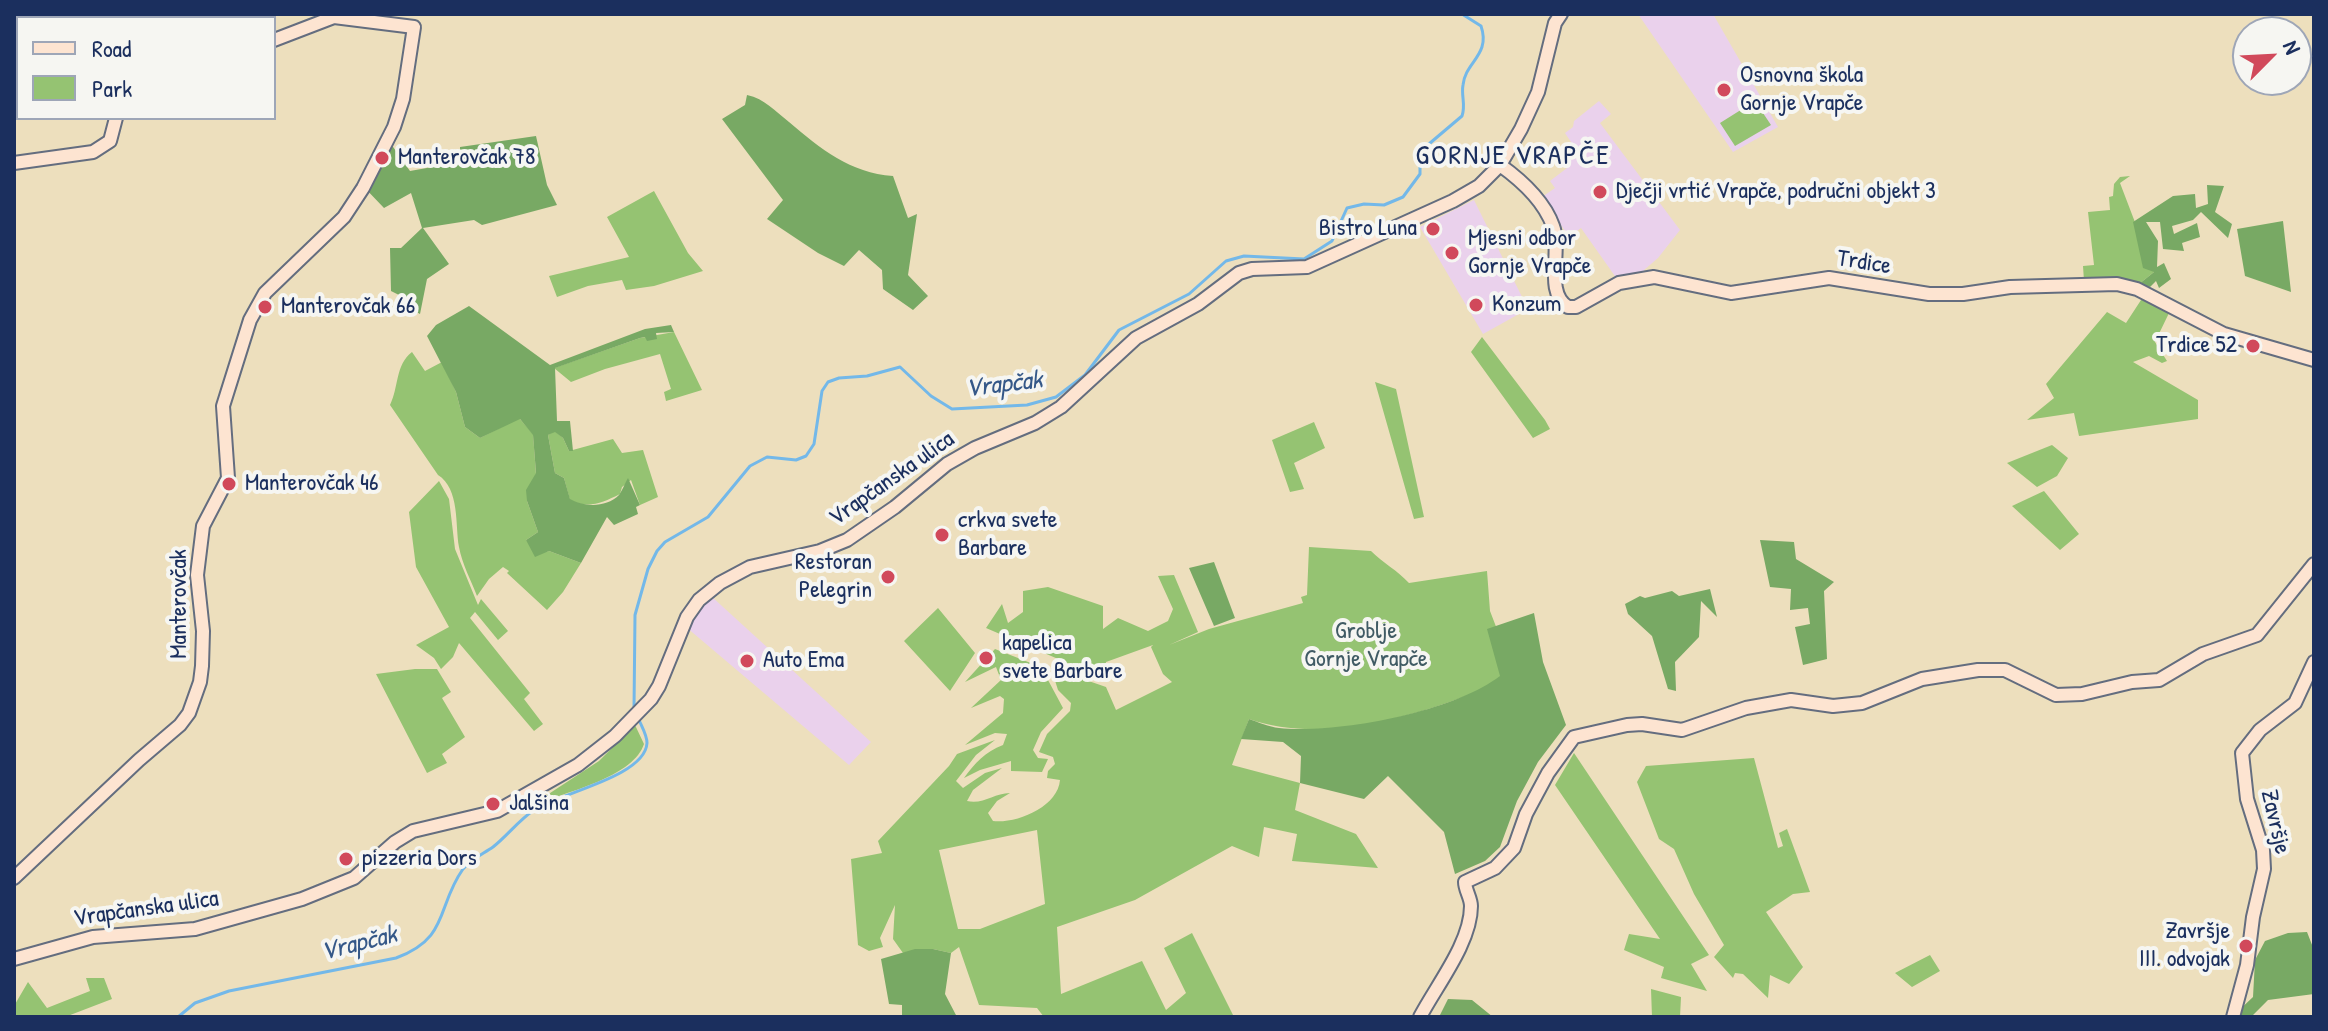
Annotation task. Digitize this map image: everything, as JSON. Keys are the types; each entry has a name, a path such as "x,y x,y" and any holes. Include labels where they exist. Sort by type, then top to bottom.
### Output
{"street":[{"name":"Vrapčanska ulica","path":"14,959 93,937 176,933 217,924 344,884 413,831 497,811 589,759 635,716 659,686 687,617 699,600 720,583 758,565 808,554 847,540 895,507 947,464 975,448 1035,423 1061,407 1136,338 1198,304 1239,273 1252,269 1307,267 1465,196 1500,165 1538,92 1555,23 1561,14"},
{"name":"Manterovčak","path":"14,878 180,725 189,713 202,666 203,631 197,575 203,526 228,478 223,406 250,320 265,293 344,217 363,188 394,127 403,99 414,27 334,17 276,39"},
{"path":"14,163 93,152 110,141 115,120"},
{"name":"Trdice","path":"1500,165 1522,182 1549,218 1557,240 1556,291 1559,300 1568,307 1576,307 1619,283 1654,277 1731,293 1829,278 1929,294 1963,294 2010,287 2117,284 2137,289 2224,334 2314,360"},
{"path":"1420,1017 1464,935 1471,907 1465,882 1495,868 1514,848 1526,814 1548,773 1574,737 1642,724 1682,730 1746,708 1791,700 1833,706 1862,703 1922,679 1978,670 2005,670 2045,691 2069,696 2132,682 2159,680 2203,654 2257,635 2314,564"},
{"name":"Završje","path":"2233,1017 2247,965 2255,904 2264,869 2263,850 2247,799 2242,753 2260,730 2295,703 2314,662"}],"shaded area":[{"name":"Osnovna škola Gornje Vrapče","path":"1638,14 1713,14 1778,127 1733,152"},
{"name":"Dječji vrtić Vrapče, područni objekt 3","path":"1599,101 1611,114 1600,123 1680,230 1644,273 1617,279 1581,228 1569,237 1542,197 1555,188 1550,181 1567,168 1562,160 1575,148 1565,133 1573,127 1574,121"},
{"path":"1474,200 1528,309 1483,334 1420,227"},
{"path":"711,596 871,742 849,765 686,627"}],"green space":[{"path":"747,95 770,106 837,158 863,170 893,176 908,218 917,214 908,275 928,296 913,310 883,289 882,270 859,250 844,266 818,253 767,219 783,200 722,119 745,105"},
{"path":"1755,101 1771,125 1735,146 1720,123"},
{"path":"536,136 547,185 557,205 482,225 474,220 423,228 449,264 427,279 420,314 409,308 411,301 391,291 390,248 401,248 422,228 411,193 384,208 362,185 386,137 410,171 460,162 460,147"},
{"path":"2130,176 2120,183 2154,272 2139,284 2084,281 2083,266 2094,265 2088,212 2110,210 2109,197 2113,196 2114,184 2120,177"},
{"path":"2207,185 2224,186 2215,212 2232,224 2228,238 2201,212 2193,220 2172,226 2174,234 2197,223 2200,237 2182,243 2184,251 2163,249 2160,222 2146,222 2158,241 2157,267 2164,263 2171,279 2159,288 2156,281 2150,287 2139,284 2154,272 2143,268 2133,222 2173,196 2195,194 2196,208 2208,204"},
{"path":"654,191 688,253 703,271 654,286 626,290 622,280 588,286 557,297 549,276 629,257 607,217"},
{"path":"2283,221 2291,292 2245,276 2237,229"},
{"path":"2143,297 2169,313 2155,342 2167,361 2162,363 2149,356 2133,362 2198,400 2198,419 2079,436 2074,413 2027,420 2054,398 2046,384 2107,312 2126,323"},
{"path":"469,306 550,365 645,329 671,325 674,332 656,333 657,339 647,341 645,337 640,338 555,368 557,421 570,421 573,451 569,451 563,438 555,432 548,435 555,473 564,478 570,499 588,505 608,502 619,495 628,478 640,505 636,507 638,514 614,525 607,517 581,563 549,551 535,557 526,540 538,532 526,490 536,473 533,435 520,419 480,438 465,427 456,392 427,336 436,325"},
{"path":"674,332 702,390 666,401 664,392 671,389 660,354 571,382 554,368 640,338"},
{"path":"1482,337 1550,429 1533,438 1471,352"},
{"path":"412,352 425,371 442,362 456,392 465,427 480,438 519,418 533,434 536,474 527,501 538,532 526,540 545,552 581,563 563,592 547,610 503,567 489,579 477,596 460,553 450,489 390,405 400,370"},
{"path":"1375,382 1396,389 1424,517 1414,519"},
{"path":"1314,422 1325,448 1294,463 1304,489 1290,492 1272,440"},
{"path":"555,431 563,438 569,451 613,439 622,453 643,450 658,497 640,505 631,480 622,487 620,494 601,502 583,504 570,500 564,478 555,473 548,435"},
{"path":"2052,445 2068,458 2057,476 2037,487 2007,463"},
{"path":"439,481 449,499 455,549 478,605 481,599 508,631 498,640 475,612 470,618 530,693 524,699 543,724 534,731 459,643 453,657 441,669 434,658 416,645 449,627 416,567 409,512"},
{"path":"2044,491 2079,534 2060,550 2012,506"},
{"path":"1760,540 1794,542 1796,559 1834,582 1824,591 1827,659 1803,665 1795,627 1810,624 1808,608 1790,610 1791,589 1770,587"},
{"name":"Groblje Gornje Vrapče","path":"1309,547 1371,551 1409,583 1487,571 1490,611 1515,676 1419,712 1349,727 1281,727 1249,719 1232,765 1300,783 1295,810 1356,834 1378,868 1292,861 1297,834 1264,827 1259,857 1232,846 1135,900 1057,927 1061,994 1142,961 1166,1010 1186,993 1164,948 1192,933 1234,1017 1044,1017 1037,1008 979,1005 959,947 951,953 933,949 903,953 893,939 895,905 880,938 883,947 869,951 858,945 851,859 882,853 878,841 957,754 995,740 976,755 956,781 963,788 985,773 1002,768 973,790 967,801 1010,793 997,801 988,813 993,821 1024,816 1044,806 1052,798 1060,780 1047,778 1048,771 1055,764 1053,757 1039,752 1047,734 1070,711 1071,703 1058,690 1051,668 1106,687 1116,710 1172,682 1163,674 1151,647 1153,645 1106,662 1105,672 1093,674 986,628 1002,604 1008,623 1023,612 1023,591 1048,587 1103,606 1103,629 1118,618 1148,631 1168,621 1173,609 1158,576 1174,575 1198,632 1169,645 1209,629 1303,603 1301,597 1307,595","holes":["1037,830 1045,904 980,929 958,929 939,850"]},
{"path":"1214,562 1235,618 1214,626 1189,568"},
{"path":"1710,589 1717,617 1701,601 1699,637 1675,662 1676,691 1668,689 1652,636 1628,614 1625,604 1640,596 1645,598 1672,591 1679,596"},
{"path":"938,608 975,653 950,691 904,641"},
{"path":"1534,613 1543,662 1566,725 1538,762 1517,801 1500,847 1485,861 1455,874 1444,832 1388,776 1364,799 1300,783 1301,756 1283,742 1241,739 1249,719 1279,728 1332,727 1394,718 1454,700 1500,676 1487,629"},
{"path":"995,649 1041,667 1063,708 1041,732 1033,750 1038,758 1048,759 1042,772 1011,771 1011,761 964,778 981,758 1003,745 1007,734 995,733 965,745 1003,713 1004,699 1000,696 971,708 1001,680 996,667 965,682"},
{"path":"437,669 451,692 442,698 465,737 442,754 447,763 427,773 376,674"},
{"path":"635,725 644,744 628,764 602,780 545,801 544,797 599,761"},
{"path":"1574,753 1709,955 1691,964 1707,991 1661,978 1664,967 1624,950 1629,934 1660,939 1555,785"},
{"path":"1754,758 1778,848 1783,846 1779,833 1787,829 1810,892 1793,894 1766,912 1803,967 1789,984 1770,975 1768,998 1743,974 1735,973 1733,978 1714,957 1724,945 1694,894 1674,849 1659,839 1637,782 1646,766"},
{"path":"2307,932 2314,950 2314,994 2268,1000 2253,1015 2234,1015 2253,997 2255,960 2265,941 2288,933"},
{"path":"915,949 951,953 945,994 957,1017 902,1017 902,1005 889,1004 881,959"},
{"path":"1930,955 1940,971 1912,987 1895,973"},
{"path":"86,978 104,978 112,999 65,1017 14,1017 14,1006 28,982 47,1008 90,991"},
{"path":"1651,989 1681,997 1680,1017 1652,1017"},
{"path":"1448,999 1472,1000 1493,1017 1439,1017"}],"waterway":[{"name":"Vrapčak","path":"634,709 635,615 648,569 657,551 665,542 708,517 750,466 767,457 796,460 806,456 814,444 822,391 828,382 900,367 931,396 952,409 1027,405 1056,397 1085,375 1119,330 1189,294 1226,261 1244,256 1304,259 1332,241 1347,208 1364,204 1384,205 1403,197 1420,174 1423,149 1462,116 1465,77 1483,44 1481,26 1462,14"},
{"name":"Vrapčak","path":"178,1017 195,1003 229,991 396,958 413,950 434,931 455,883 470,862 493,847 534,810 617,775 643,755 647,740 639,720"}],"place":[{"name":"Osnovna škola Gornje Vrapče","path":"1724,90"},
{"name":"Manterovčak 78","path":"382,158"},
{"name":"Dječji vrtić Vrapče, područni objekt 3","path":"1600,192"},
{"name":"Bistro Luna","path":"1433,229"},
{"name":"Mjesni odbor Gornje Vrapče","path":"1452,253"},
{"name":"Konzum","path":"1476,305"},
{"name":"Manterovčak 66","path":"265,307"},
{"name":"Trdice 52","path":"2253,346"},
{"name":"Manterovčak 46","path":"229,484"},
{"name":"crkva svete Barbare","path":"942,535"},
{"name":"Restoran Pelegrin","path":"888,577"},
{"name":"kapelica svete Barbare","path":"986,658"},
{"name":"Auto Ema","path":"747,661"},
{"name":"Jalšina","path":"493,804"},
{"name":"pizzeria Dors","path":"346,859"},
{"name":"Završje III. odvojak","path":"2246,946"}],"district":[{"name":"GORNJE VRAPČE","path":"1513,157"}]}
